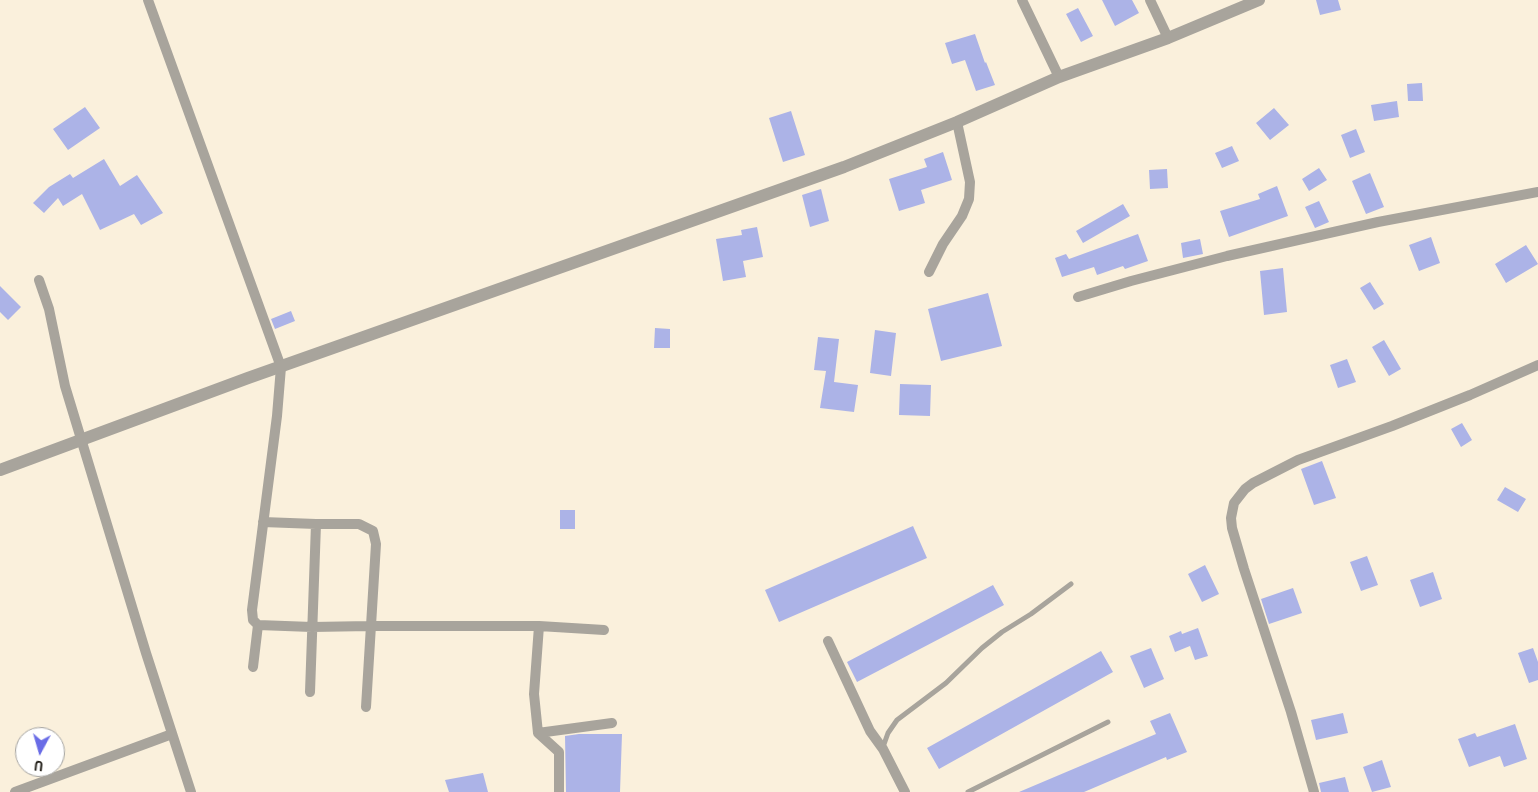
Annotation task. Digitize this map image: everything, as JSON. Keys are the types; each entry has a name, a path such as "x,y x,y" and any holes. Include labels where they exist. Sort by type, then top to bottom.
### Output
{"street":[{"path":"148,0 281,366 278,416 252,610 253,620 258,625 312,627 539,626 604,630"},
{"path":"1022,0 1059,77"},
{"path":"1150,0 1168,38"},
{"path":"0,470 82,438 281,366 852,164 957,122 1059,77 1168,38 1259,0"},
{"path":"929,272 943,244 962,216 969,199 970,182 957,122"},
{"path":"1078,297 1227,256 1378,222 1538,192"},
{"path":"39,280 49,309 65,386 146,654 191,792"},
{"path":"1314,792 1292,712 1232,528 1231,518 1234,504 1245,489 1253,483 1298,460 1453,402 1538,365"},
{"path":"263,522 359,524 373,530 376,544 366,707"},
{"path":"310,692 316,524"},
{"path":"253,666 258,625"},
{"path":"539,626 534,694 538,733 559,752 559,792"},
{"path":"828,641 870,731 883,749 906,792"},
{"path":"538,733 612,723"},
{"path":"15,792 172,734"}],"lane":[{"path":"883,749 888,733 897,720 946,683 982,648 1002,632 1031,614 1071,584"},
{"path":"968,792 1108,722"}],"building":[{"path":"1102,0 1132,0 1139,13 1115,26"},
{"path":"1316,0 1338,0 1341,10 1320,15"},
{"path":"1078,8 1093,36 1081,42 1066,14"},
{"path":"975,34 995,85 976,91 965,60 952,64 945,43"},
{"path":"1422,83 1423,101 1408,101 1407,84"},
{"path":"1397,101 1399,117 1374,121 1371,105"},
{"path":"85,107 100,128 68,150 53,129"},
{"path":"1274,108 1289,125 1270,140 1256,123"},
{"path":"791,111 805,155 783,162 769,118"},
{"path":"1356,129 1365,152 1350,158 1341,135"},
{"path":"1232,146 1239,161 1222,168 1215,153"},
{"path":"943,152 952,180 921,190 925,203 899,211 889,179 927,167 924,159"},
{"path":"104,159 120,186 137,175 163,213 141,225 134,214 100,230 82,194 63,206 58,198 44,213 33,203 49,187 70,174 73,178"},
{"path":"1319,168 1327,180 1309,191 1302,179"},
{"path":"1167,169 1168,188 1150,189 1149,170"},
{"path":"1370,173 1384,207 1366,214 1352,181"},
{"path":"1277,186 1288,216 1229,237 1220,211 1260,199 1258,194"},
{"path":"821,189 829,221 810,227 802,195"},
{"path":"1319,201 1329,222 1315,228 1305,207"},
{"path":"1123,204 1130,216 1083,243 1076,231"},
{"path":"757,227 763,257 743,261 746,277 723,281 716,239 742,235 741,230"},
{"path":"1138,234 1148,261 1125,269 1123,266 1097,275 1094,267 1062,277 1055,258 1066,254 1069,259"},
{"path":"1431,237 1440,263 1419,271 1409,245"},
{"path":"1200,239 1203,254 1183,258 1181,243"},
{"path":"1526,245 1538,264 1506,283 1495,264"},
{"path":"1283,268 1287,312 1264,315 1260,271"},
{"path":"1370,282 1384,304 1374,310 1360,288"},
{"path":"0,286 21,307 8,320 0,312"},
{"path":"988,293 1002,346 941,361 928,309"},
{"path":"291,311 295,321 275,329 271,319"},
{"path":"655,328 670,329 670,348 654,348"},
{"path":"875,330 896,333 891,376 870,373"},
{"path":"818,337 839,339 834,382 858,385 854,412 820,408 826,371 814,370"},
{"path":"1384,340 1401,369 1389,376 1372,347"},
{"path":"1347,359 1356,382 1338,388 1330,365"},
{"path":"900,384 931,385 930,416 899,415"},
{"path":"1462,423 1472,440 1461,447 1451,429"},
{"path":"1322,461 1336,498 1314,505 1301,469"},
{"path":"1505,487 1526,499 1518,512 1497,500"},
{"path":"560,510 575,510 575,529 560,529"},
{"path":"913,526 927,558 779,622 765,590"},
{"path":"1367,556 1378,585 1361,591 1350,562"},
{"path":"1205,565 1219,594 1202,602 1188,574"},
{"path":"1433,572 1442,599 1420,607 1410,580"},
{"path":"993,585 1004,605 857,682 847,662"},
{"path":"1293,588 1302,613 1269,624 1261,599"},
{"path":"1198,628 1208,656 1195,660 1190,646 1175,652 1169,636 1181,631 1182,634"},
{"path":"1151,648 1164,679 1144,688 1130,656"},
{"path":"1533,648 1538,662 1538,680 1529,683 1518,653"},
{"path":"1101,651 1113,672 939,769 927,748"},
{"path":"1170,713 1187,752 1167,760 1166,757 1084,792 1019,792 1156,734 1150,721"},
{"path":"1343,713 1348,733 1316,740 1311,720"},
{"path":"1515,724 1527,759 1504,767 1500,756 1469,767 1458,739 1475,733 1477,737"},
{"path":"579,734 622,734 620,792 566,792 565,736"},
{"path":"1382,760 1391,787 1372,792 1363,767"},
{"path":"483,773 488,792 449,792 445,780"},
{"path":"1345,777 1349,792 1321,792 1319,783"}]}
